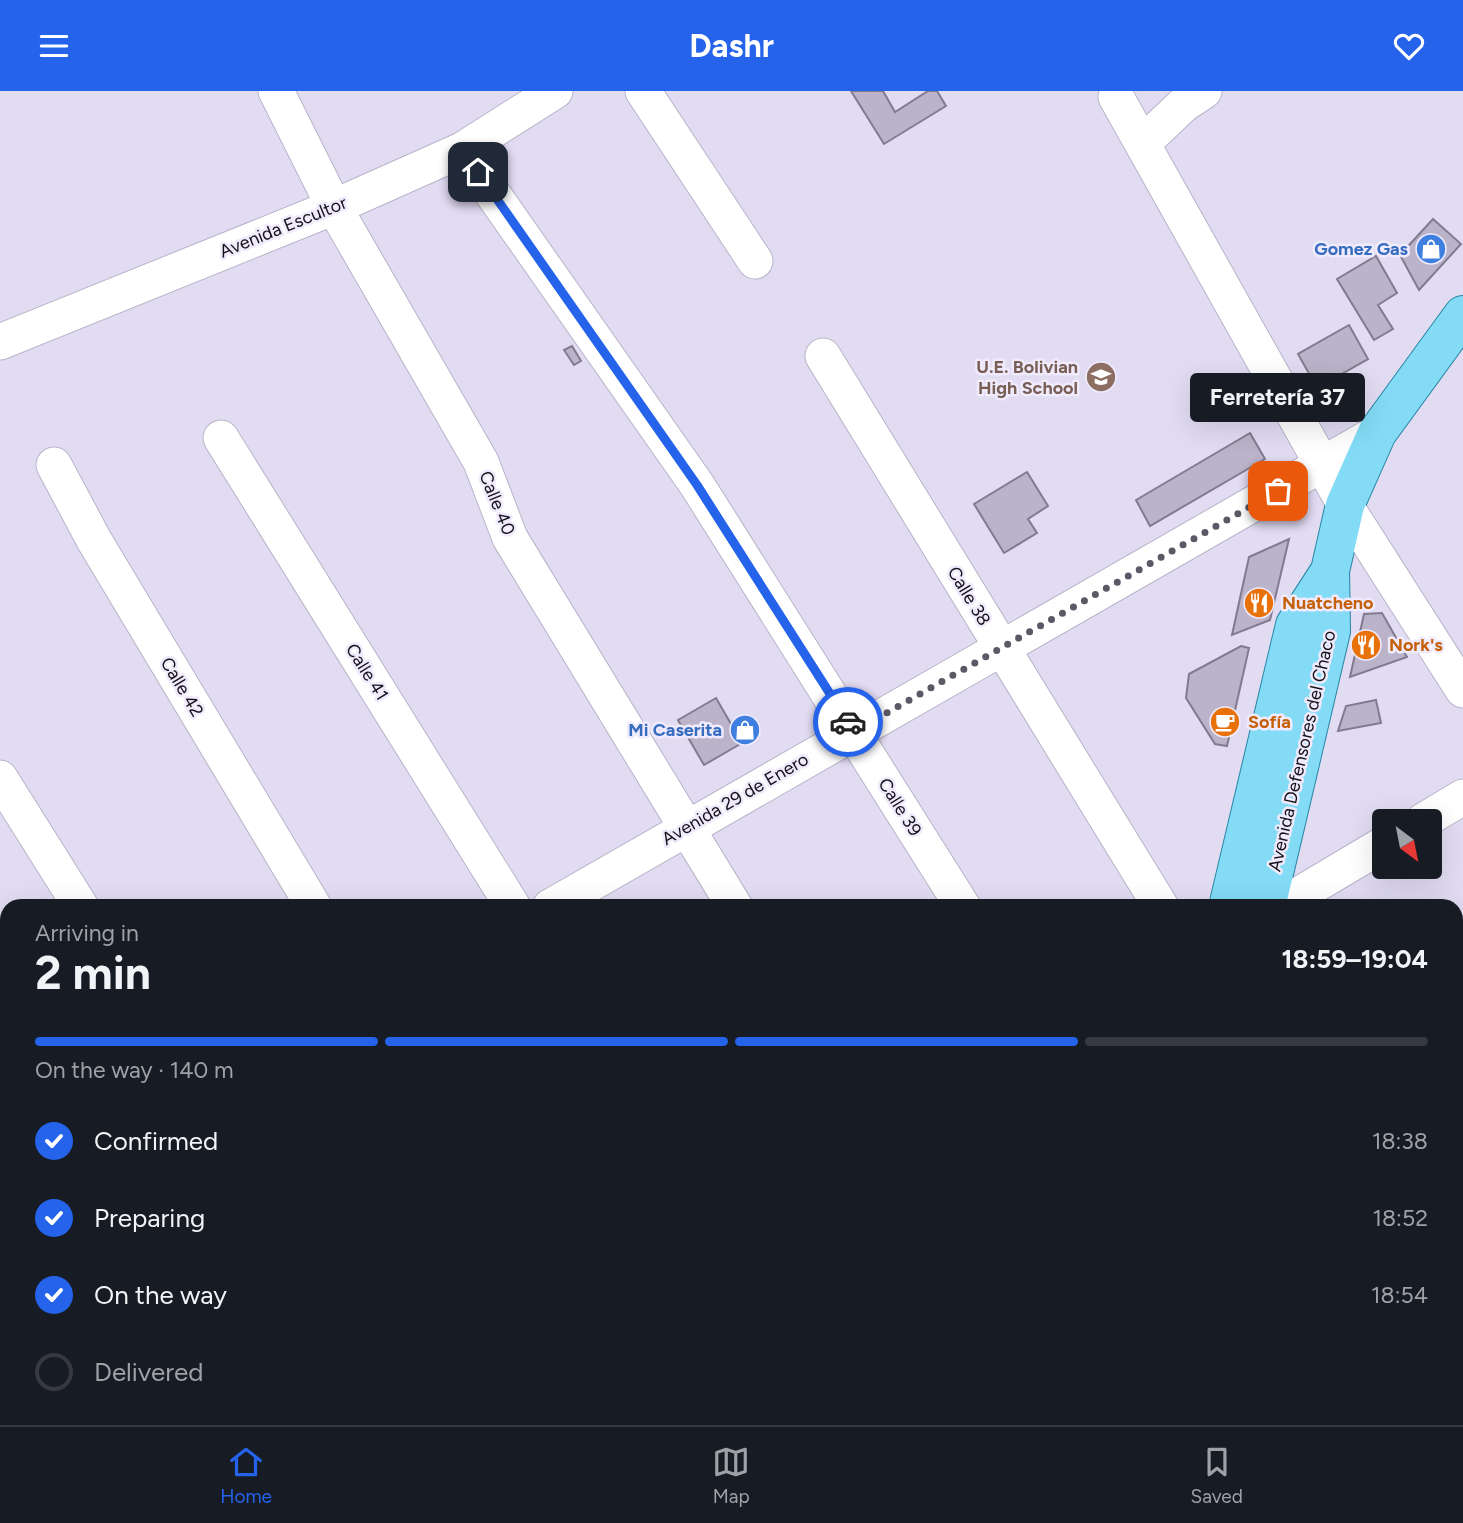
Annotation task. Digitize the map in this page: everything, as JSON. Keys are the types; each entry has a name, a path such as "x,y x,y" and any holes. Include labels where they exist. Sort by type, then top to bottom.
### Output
{"main road":[{"path":"1330,571 1345,505 1377,433 1463,315"},
{"name":"Avenida Defensores del Chaco","path":"1230,899 1294,625 1330,571"},
{"name":"Avenida Defensores del Chaco","path":"1268,899 1331,631 1330,571"}],"street":[{"name":"Calle 40","path":"276,91 334,207 481,462 510,538 730,899"},
{"name":"Avenida Escultor","path":"0,342 334,207 462,150 555,91"},
{"path":"643,91 755,261"},
{"path":"1143,142 1183,105 1204,91"},
{"path":"1116,97 1345,505 1463,690"},
{"name":"Calle 39","path":"462,150 697,485 958,899"},
{"name":"Calle 38","path":"823,356 1156,899"},
{"name":"Avenida 29 de Enero","path":"563,899 686,826 1377,433"},
{"name":"Calle 41","path":"222,438 508,899"},
{"name":"Calle 42","path":"54,465 94,540 309,899"},
{"path":"0,778 76,899"},
{"path":"1442,810 1463,797"},
{"path":"1291,899 1372,851"}],"building":[{"path":"851,91 883,91 895,112 928,91 937,91 946,106 884,144"},
{"name":"Gomez Gas","path":"1433,219 1461,244 1419,290 1400,255"},
{"path":"1376,256 1397,293 1378,305 1393,329 1374,340 1337,279"},
{"path":"1349,325 1368,359 1317,388 1298,354"},
{"path":"572,346 581,361 574,365 564,350"},
{"path":"1250,433 1265,459 1150,526 1136,500"},
{"path":"1027,472 1048,506 1028,519 1037,533 1004,553 974,504"},
{"path":"1289,539 1270,620 1232,635 1249,557"},
{"path":"1382,613 1407,657 1350,677 1364,614"},
{"path":"1241,646 1249,648 1227,746 1215,744 1186,698 1189,674"},
{"path":"716,698 742,743 704,765 678,720"},
{"path":"1376,700 1381,723 1338,731 1346,706"}],"way so far":[{"path":"848,722 853,732 1278,491"}],"place":[{"name":"Gomez Gas","path":"1431,249"},
{"name":"U.E. Bolivian High School","path":"1101,377"},
{"name":"Ferretería 37","path":"1278,491"},
{"name":"Nuatcheno","path":"1259,603"},
{"name":"Nork's","path":"1366,645"},
{"name":"Sofía","path":"1225,722"},
{"name":"Mi Caserita","path":"745,730"}],"route":[{"path":"478,172 697,485 848,722"}]}
